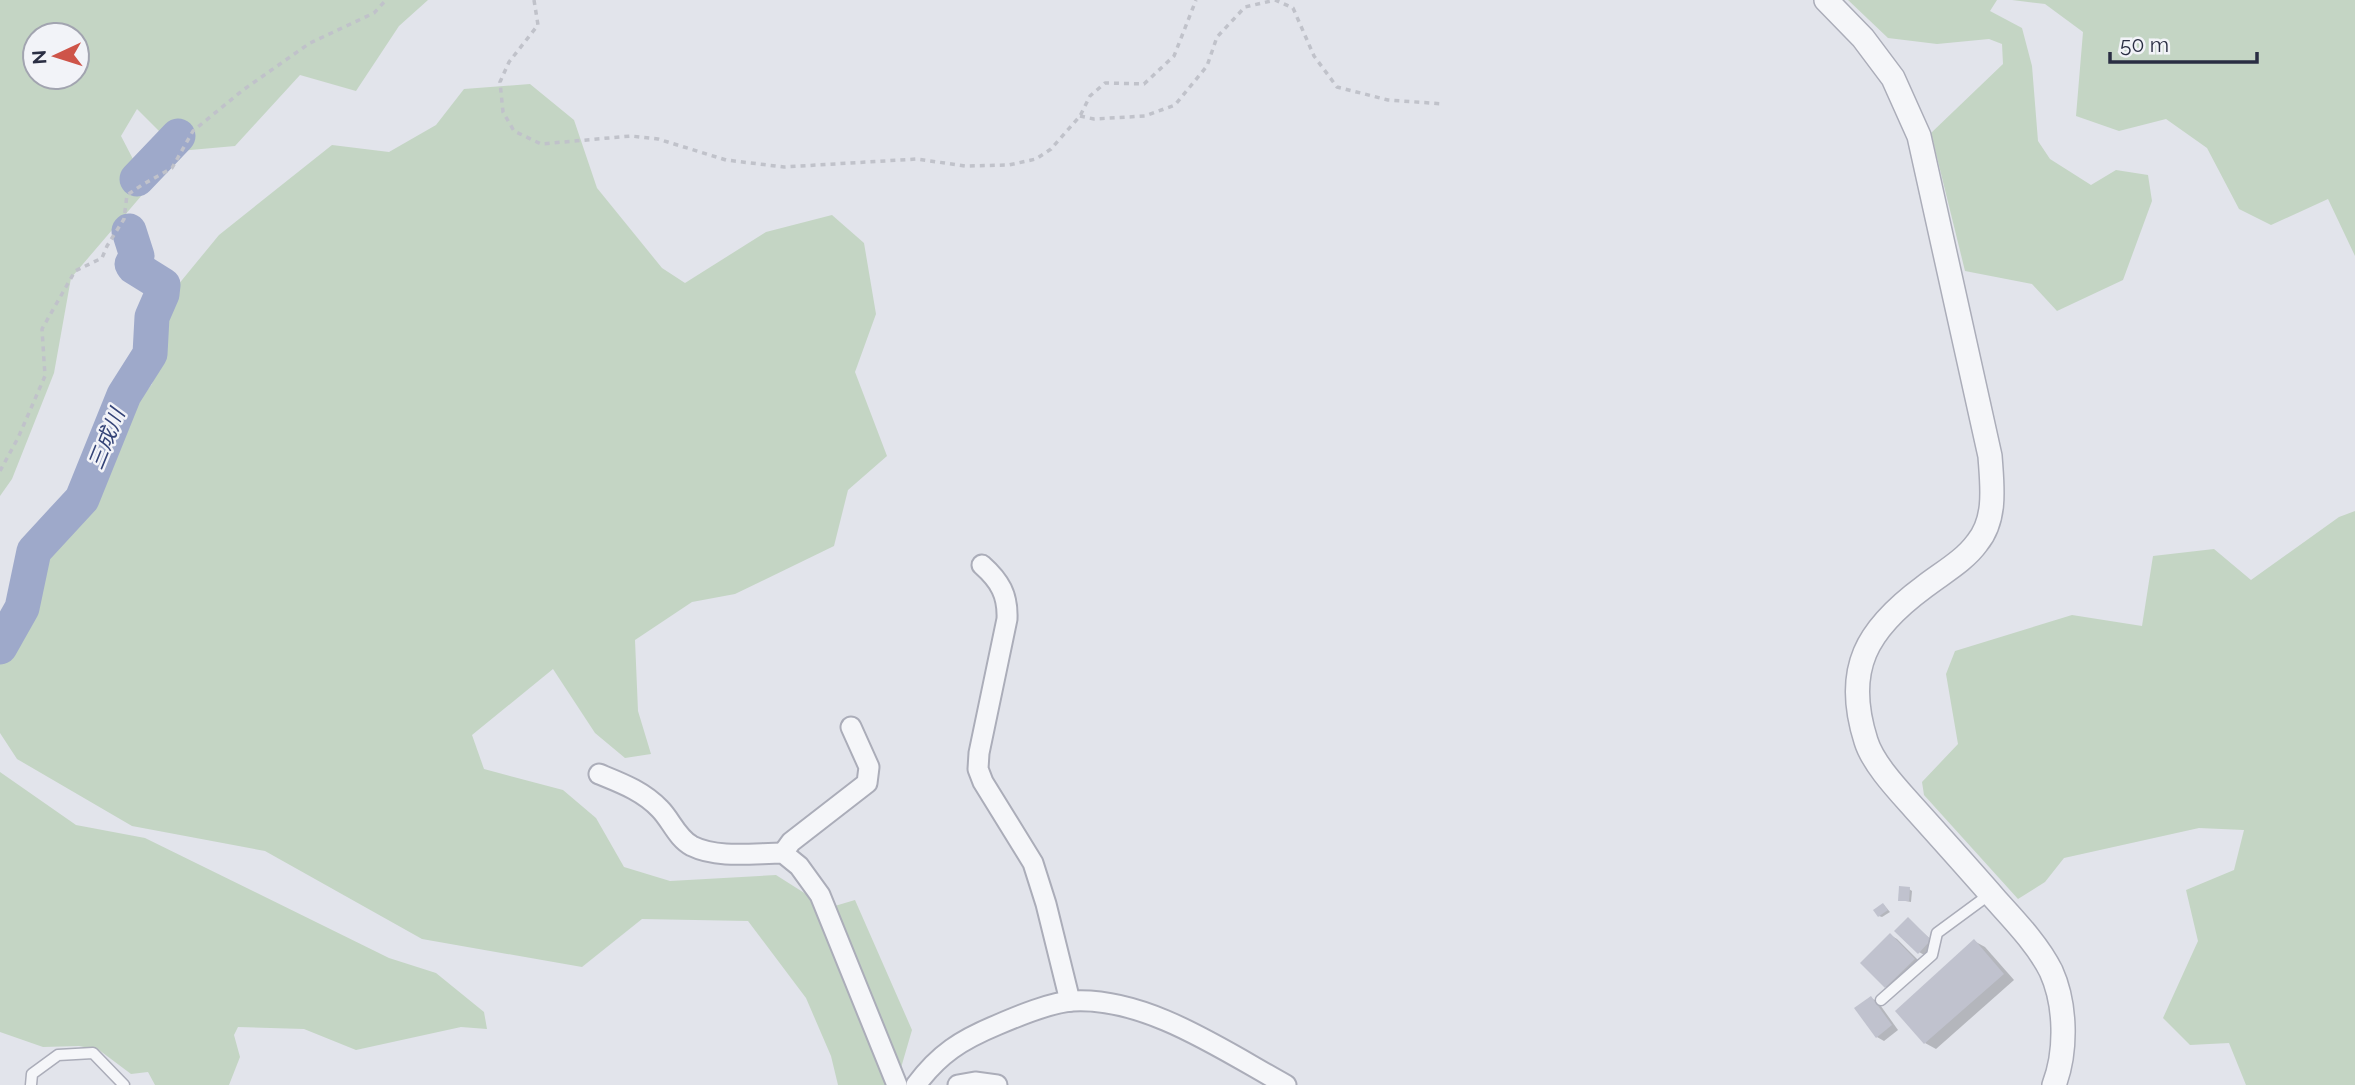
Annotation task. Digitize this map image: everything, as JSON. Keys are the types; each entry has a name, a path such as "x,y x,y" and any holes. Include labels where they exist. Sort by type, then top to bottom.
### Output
{"street":[{"path":"1826,0 1863,38 1893,78 1919,136 1990,456 1993,498 1987,523 1978,543 1899,606 1877,631 1858,672 1856,690 1860,719 1867,744 1892,783 2019,926 2050,970 2061,1000 2063,1038 2054,1085"},
{"path":"982,565 996,578 1008,604 978,769 983,782 1033,863 1070,1001"},
{"path":"783,853 791,842 867,783 869,767 850,727"},
{"path":"599,775 636,790 648,799 660,809 682,838 694,847 729,854 783,853 799,866 820,895 897,1085"},
{"path":"916,1085 931,1065 951,1048 972,1036 1015,1017 1070,1001 1125,1006 1164,1020 1286,1085"},
{"path":"958,1085 975,1082 997,1085"}],"lane":[{"path":"1881,1000 1932,955 1937,933 1991,894"},
{"path":"31,1085 32,1074 58,1055 93,1053 124,1085"}],"path":[{"path":"0,471 18,438 45,376 42,329 75,271 102,258 124,219 127,195 172,168 193,131 225,104 310,43 374,13 386,0"},
{"path":"534,0 538,25 509,62 500,82 503,112 514,131 541,144 631,136 658,139 726,160 784,167 916,159 965,166 1009,165 1036,159 1051,149 1080,116 1090,96 1105,83 1144,84 1157,74 1174,56 1196,0"},
{"path":"1080,116 1094,119 1145,116 1175,105 1207,66 1217,37 1245,7 1275,0 1293,8 1314,56 1337,87 1388,100 1444,104"}],"green space":[{"path":"0,0 428,0 399,26 356,91 300,75 235,146 179,151 137,109 121,136 148,188 71,278 54,373 12,479 0,496"},
{"path":"1848,0 1997,0 1990,11 2022,28 2032,66 2038,141 2050,159 2091,185 2116,170 2148,175 2152,201 2123,280 2057,311 2032,284 1965,271 1931,133 2003,64 2002,44 1989,39 1937,44 1888,38"},
{"path":"2012,0 2355,0 2355,256 2328,199 2271,225 2239,209 2207,148 2166,119 2119,131 2076,116 2083,32 2045,4"},
{"path":"530,84 574,120 597,188 662,268 685,283 766,232 832,215 864,243 876,314 855,372 887,456 848,490 834,546 735,594 692,602 635,640 638,711 651,754 625,758 595,733 553,669 472,735 484,769 563,790 596,818 624,867 670,881 776,875 828,908 855,900 912,1030 896,1085 838,1085 831,1056 806,998 748,921 642,919 582,967 422,939 265,851 132,826 17,759 0,733 0,638 34,538 152,384 173,291 219,235 332,145 389,152 436,125 464,89"},
{"path":"2355,511 2355,1085 2246,1085 2229,1043 2190,1045 2163,1018 2198,941 2186,890 2234,870 2244,830 2199,828 2064,858 2045,882 2018,899 1924,795 1922,782 1958,744 1946,674 1955,651 2072,615 2142,626 2153,556 2214,549 2251,580 2339,517"},
{"path":"0,772 76,825 145,838 389,958 436,973 484,1012 487,1029 461,1027 356,1050 304,1029 238,1027 234,1035 240,1057 229,1085 155,1085 148,1072 131,1074 99,1050 79,1046 43,1047 0,1032"}],"building":[{"path":"1899,886 1910,887 1909,901 1898,901"},
{"path":"1883,903 1888,910 1878,917 1873,910"},
{"path":"1908,917 1931,940 1918,954 1894,931"},
{"path":"1890,933 1915,959 1885,988 1860,963"},
{"path":"1974,939 2004,974 1924,1044 1895,1011"},
{"path":"1871,996 1892,1025 1876,1038 1854,1008"}],"waterway":[{"name":"三成川","path":"137,179 178,136"},
{"name":"三成川","path":"0,647 22,608 34,551 82,499 124,395 150,354 152,317 163,285 132,264 137,256 129,231"}]}
